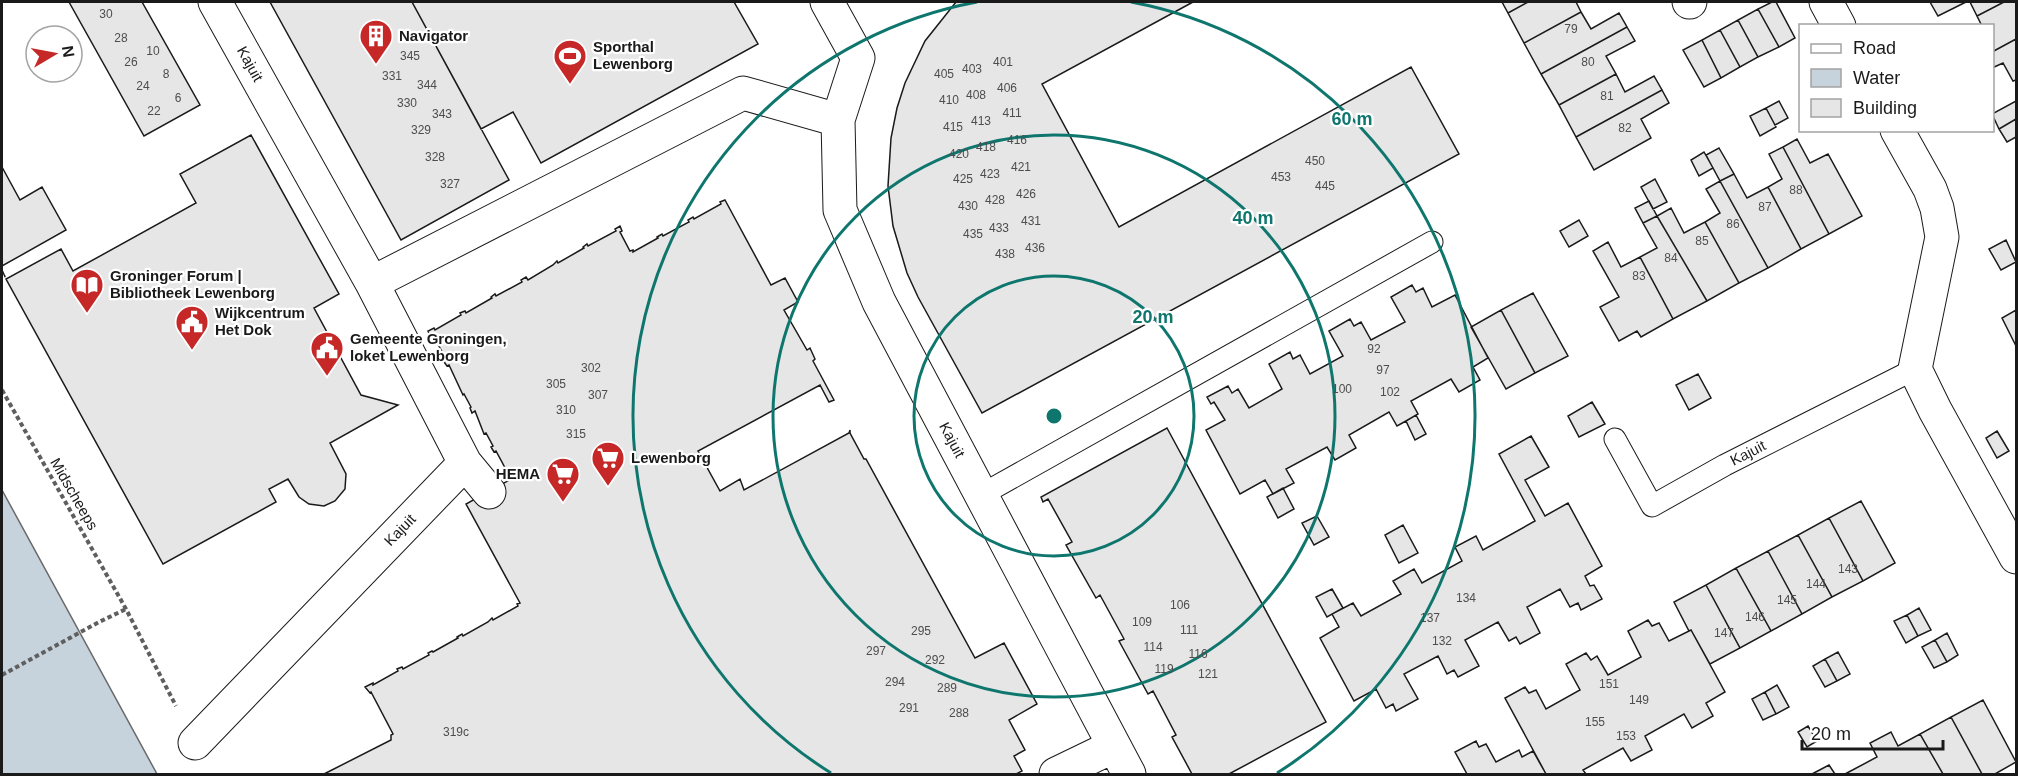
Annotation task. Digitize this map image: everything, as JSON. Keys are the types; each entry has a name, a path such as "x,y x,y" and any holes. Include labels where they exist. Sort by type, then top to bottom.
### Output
{"street":[{"name":"Kajuit","path":"195,743 465,463 372,283 215,2"},
{"name":"Kajuit","path":"826,2 858,58 838,120 840,210 879,302 1129,774"},
{"path":"1826,2 1838,24"},
{"path":"372,283 743,93 838,120"},
{"path":"1898,132 1930,189 1937,208 1942,237 1915,369 1935,411 2016,557"},
{"path":"465,463 489,492"},
{"path":"1056,774 1114,746"}],"lane":[{"path":"981,495 1432,242"},
{"name":"Kajuit","path":"1615,439 1652,506 1725,465 1915,369"}],"path":[{"name":"Midscheeps","path":"2,390 126,609 195,743"},
{"path":"2,675 126,609"}],"water":[{"path":"2,490 157,774 2,774"}],"building":[{"path":"69,2 142,2 200,105 144,136 84,29 84,24 81,24"},
{"name":"Navigator","path":"270,2 412,2 509,180 401,240"},
{"name":"Sporthal Lewenborg","path":"412,2 734,2 758,44 541,163 513,112 481,129"},
{"path":"956,2 1193,2 1042,84 1119,227 1411,67 1459,154 982,413 907,273 893,226 888,186 891,138 905,83 925,41"},
{"path":"1502,2 1528,2 1508,13"},
{"path":"1528,2 1576,2 1581,12 1524,43 1508,13"},
{"path":"1776,2 1795,38 1779,47 1758,9"},
{"path":"1930,2 1966,2 1938,16"},
{"path":"1970,2 2004,2 1977,16"},
{"path":"2004,2 2016,2 2016,39 1994,51 1994,24 1981,24 1977,16"},
{"path":"1758,9 1779,47 1758,57 1738,20"},
{"path":"1581,12 1591,29 1619,13 1627,27 1541,74 1524,43"},
{"path":"1738,20 1758,57 1740,67 1720,30"},
{"path":"1627,27 1635,41 1606,56 1616,74 1559,105 1541,74"},
{"path":"1720,30 1740,67 1721,78 1702,40"},
{"path":"2016,39 2016,80 2013,81 2003,63 1994,67 1994,51"},
{"path":"1702,40 1721,78 1704,87 1683,50"},
{"path":"1616,74 1625,92 1654,76 1662,90 1576,137 1559,105"},
{"path":"1662,90 1669,103 1641,119 1651,138 1594,170 1576,137"},
{"path":"1779,101 1788,118 1775,125 1766,108"},
{"path":"2016,101 2016,119 1999,129 1994,113"},
{"path":"1766,108 1776,127 1760,136 1750,116"},
{"path":"2016,119 2016,137 2007,142 1999,129"},
{"name":"Wijkcentrum Het Dok","path":"251,135 339,294 314,308 361,395 398,405 330,443 346,474 345,489 335,501 324,506 309,504 299,497 288,479 269,489 276,502 163,564 6,279 61,249 73,271 196,203 180,174"},
{"path":"1797,139 1810,163 1828,154 1862,216 1829,234 1783,147"},
{"path":"1783,147 1829,234 1801,249 1768,187 1782,179 1769,154"},
{"path":"1719,148 1734,174 1720,181 1706,155"},
{"path":"1704,152 1713,168 1699,176 1691,160"},
{"path":"2,167 20,200 42,187 66,230 2,266"},
{"path":"1734,174 1747,198 1768,187 1801,249 1768,268 1720,181"},
{"path":"1655,179 1667,202 1653,209 1641,187"},
{"path":"1720,181 1768,268 1739,283 1705,222 1720,213 1706,189"},
{"name":"Lewenborg","path":"725,200 771,285 785,278 798,302 784,310 807,350 810,348 815,359 813,361 834,400 829,402 820,385 698,451 720,491 740,479 744,490 849,433 850,430 975,658 1004,643 1037,704 1009,720 1025,750 1014,756 1022,771 1016,774 324,774 391,740 393,734 371,692 365,687 429,655 428,653 462,634 463,636 492,618 493,620 520,603 466,504 511,479 496,451 494,452 491,447 493,446 486,433 484,434 475,411 472,413 449,365 447,366 444,362 447,361 434,337 431,338 428,331 434,328 435,330 461,315 460,313 465,311 466,313 495,294 496,296 522,282 521,280 526,277 528,280 557,261 558,263 584,248 587,244 588,246 616,231 615,229 620,226 622,231 620,232 630,251 633,250 633,252"},
{"path":"1649,201 1657,216 1643,223 1635,208"},
{"path":"1671,208 1684,233 1705,222 1739,283 1707,301 1657,216"},
{"path":"1657,216 1707,301 1673,319 1640,257 1657,248 1643,223"},
{"path":"1579,220 1588,236 1569,247 1560,231"},
{"path":"2006,240 2016,262 2001,270 1989,249"},
{"path":"1608,242 1621,267 1640,257 1673,319 1641,337 1637,331 1619,341 1600,307 1619,297 1593,251"},
{"path":"1412,285 1416,292 1423,288 1432,307 1455,295 1488,358 1473,367 1480,380 1459,392 1451,379 1411,401 1418,414 1397,426 1389,412 1349,435 1356,448 1335,460 1327,447 1286,469 1294,483 1273,494 1265,480 1240,494 1206,430 1225,420 1214,402 1211,404 1207,397 1228,386 1232,393 1238,389 1249,408 1282,389 1269,364 1290,352 1293,359 1300,355 1310,374 1343,356 1329,331 1350,319 1354,326 1361,322 1371,340 1405,322 1391,297"},
{"path":"1533,293 1568,356 1535,373 1501,310"},
{"path":"1501,310 1535,373 1506,389 1471,327"},
{"path":"2016,310 2016,346 2002,318"},
{"path":"1698,374 1711,398 1689,410 1676,385"},
{"path":"1592,402 1605,424 1579,437 1568,416"},
{"path":"1416,415 1426,434 1415,440 1406,421"},
{"path":"1167,428 1326,722 1229,774 1192,774 1172,737 1176,735 1153,691 1148,694 1119,641 1124,639 1100,595 1096,598 1066,545 1072,542 1048,499 1043,502 1041,497"},
{"path":"1997,431 2009,451 1997,458 1986,438"},
{"path":"1531,436 1549,467 1525,480 1545,516 1568,503 1602,566 1585,576 1590,586 1594,585 1602,599 1581,610 1578,603 1570,607 1560,589 1527,607 1540,633 1520,644 1516,637 1509,641 1498,622 1465,640 1479,666 1458,677 1454,670 1447,674 1438,656 1404,674 1418,699 1396,711 1393,704 1386,708 1376,689 1354,701 1320,638 1339,627 1332,614 1353,603 1361,616 1401,594 1393,581 1414,569 1422,583 1462,561 1455,547 1476,536 1483,550 1535,521 1499,454"},
{"path":"1283,488 1294,509 1278,518 1267,497"},
{"path":"1861,501 1895,563 1863,581 1829,518"},
{"path":"1317,516 1329,537 1314,545 1302,523"},
{"path":"1829,518 1863,581 1832,597 1798,535"},
{"path":"1403,525 1418,553 1399,563 1385,535"},
{"path":"1798,535 1832,597 1802,614 1768,551"},
{"path":"1768,551 1802,614 1771,631 1736,568"},
{"path":"1736,568 1771,631 1740,648 1706,585"},
{"path":"1706,585 1740,648 1710,664 1674,602"},
{"path":"1332,589 1343,608 1327,617 1316,597"},
{"path":"1919,608 1931,630 1918,636 1907,615"},
{"path":"1907,615 1918,636 1906,643 1894,621"},
{"path":"1648,620 1652,626 1659,623 1669,641 1691,630 1725,692 1706,703 1713,716 1692,728 1684,714 1645,736 1652,750 1631,761 1623,748 1583,770 1586,774 1546,774 1505,698 1525,687 1529,693 1536,690 1546,709 1580,690 1566,664 1586,653 1591,660 1597,656 1608,675 1641,657 1628,631"},
{"path":"1947,633 1958,655 1947,662 1935,640"},
{"path":"1935,640 1947,662 1934,668 1922,647"},
{"path":"1838,652 1850,674 1837,681 1825,659"},
{"path":"1825,659 1837,681 1825,687 1813,666"},
{"path":"1777,685 1789,707 1776,714 1765,692"},
{"path":"1765,692 1776,714 1763,720 1752,699"},
{"path":"1983,700 2016,762 1995,774 1982,774 1951,717"},
{"path":"1951,717 1982,774 1943,774 1920,734"},
{"path":"1808,726 1817,741 1807,747 1798,732"},
{"path":"1891,732 1898,746 1920,734 1943,774 1845,774 1877,757 1870,743"},
{"path":"1476,741 1479,747 1486,744 1496,762 1519,750 1522,757 1533,751 1546,774 1467,774 1455,752"},
{"path":"1829,765 1835,774 1812,774"}],"fence":[{"path":"2,270 6,279"}],"place":[{"name":"Navigator","path":"376,65"},
{"name":"Sporthal Lewenborg","path":"570,85"},
{"name":"Groninger Forum | Bibliotheek Lewenborg","path":"87,314"},
{"name":"Wijkcentrum Het Dok","path":"192,351"},
{"name":"Gemeente Groningen, loket Lewenborg","path":"327,377"},
{"name":"Lewenborg","path":"608,487"},
{"name":"HEMA","path":"563,503"}]}
